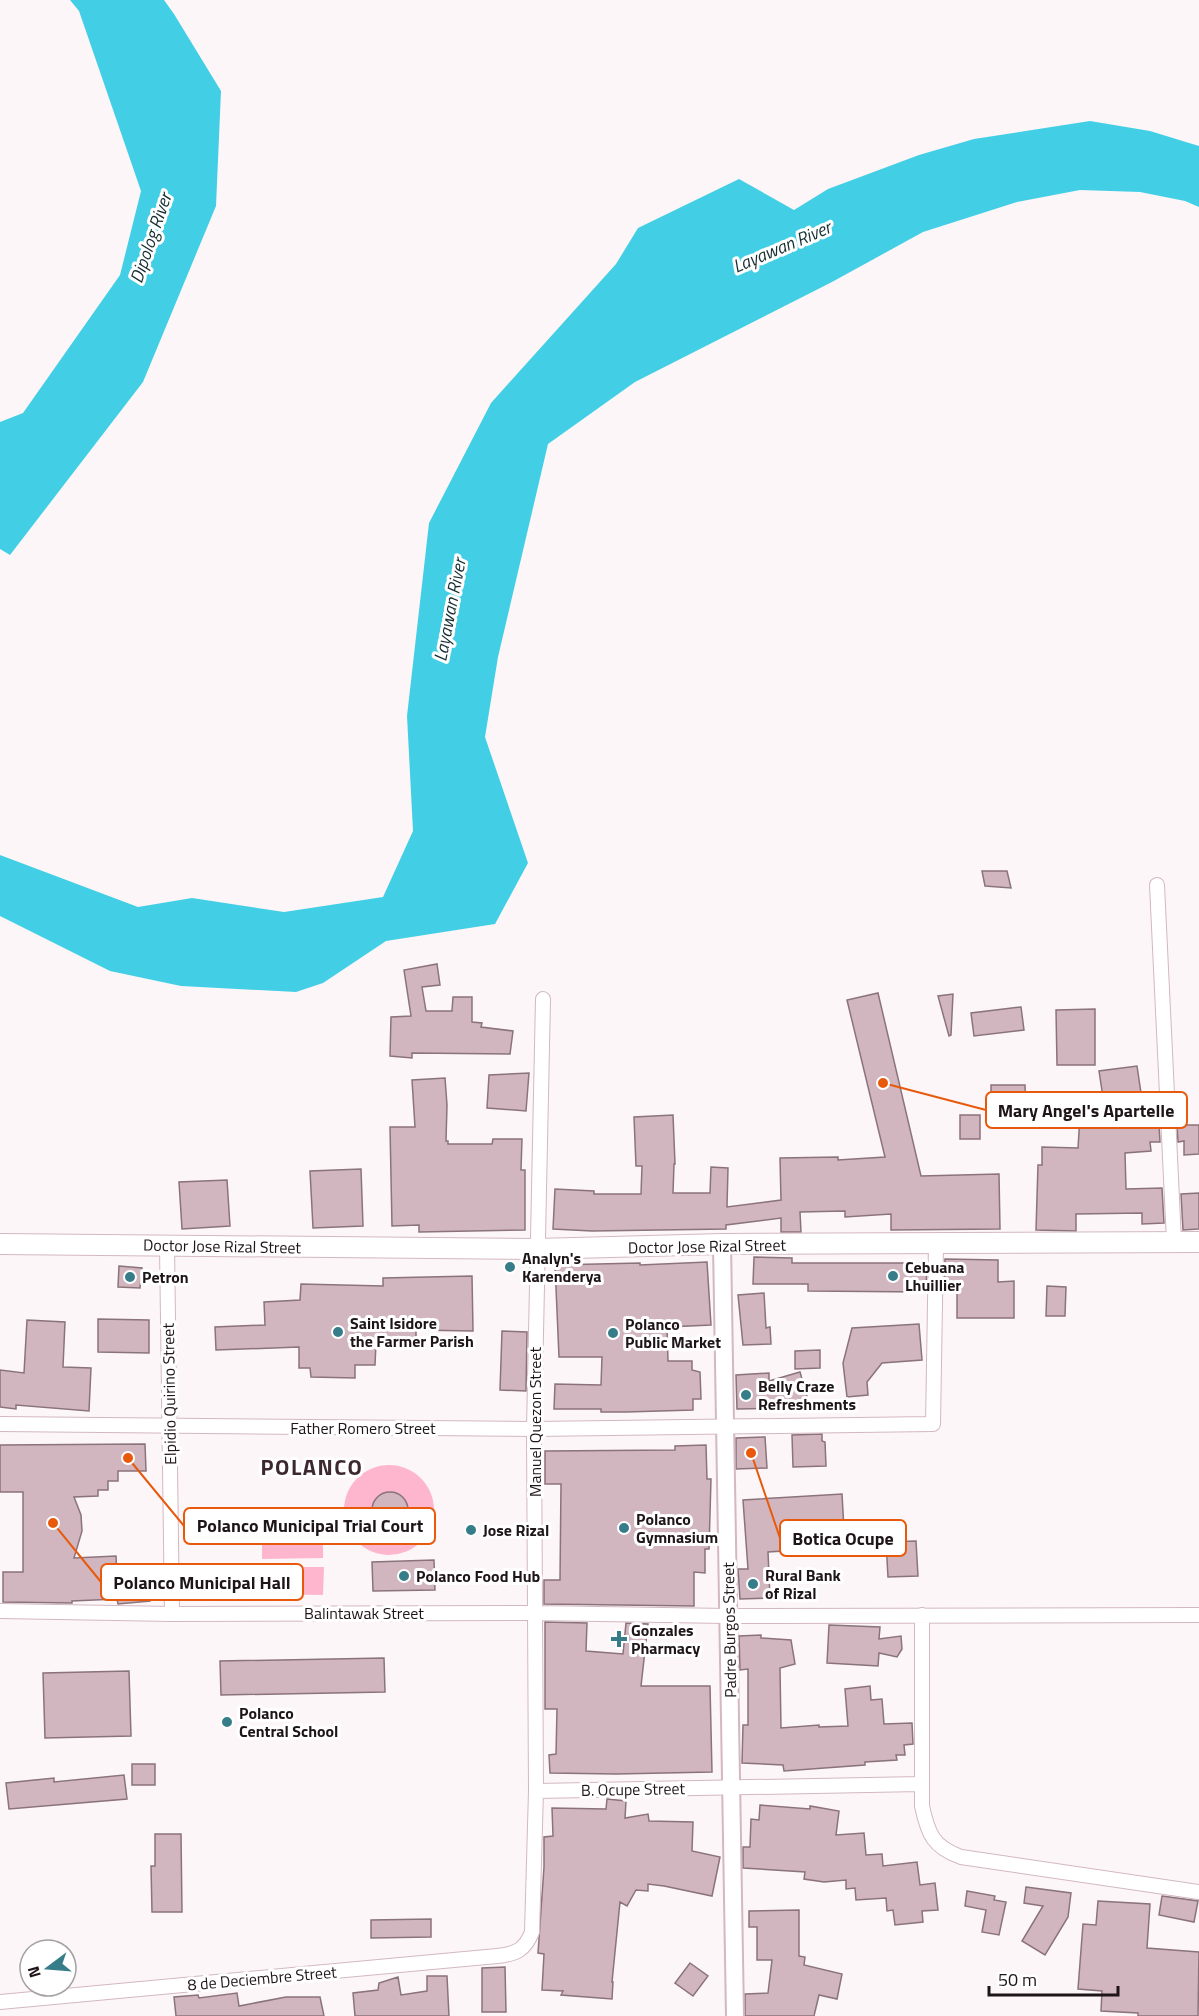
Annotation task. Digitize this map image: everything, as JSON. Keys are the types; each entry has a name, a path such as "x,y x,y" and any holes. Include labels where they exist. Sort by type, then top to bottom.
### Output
{"main road":[{"name":"Doctor Jose Rizal Street","path":"0,1244 537,1249 722,1244 1199,1242"}],"street":[{"path":"1157,885 1173,1241"},
{"name":"Manuel Quezon Street","path":"522,1949 532,1932 536,1791 534,1429 543,999"},
{"name":"Padre Burgos Street","path":"722,1244 735,2016"},
{"name":"Father Romero Street","path":"0,1424 534,1429 933,1424 936,1244"},
{"name":"Elpidio Quirino Street","path":"167,1246 172,1614"},
{"name":"Balintawak Street","path":"0,1611 172,1614 536,1613 728,1616 1199,1615"},
{"path":"922,1615 922,1806 926,1827 935,1843 946,1852 961,1857 1199,1892"},
{"name":"B. Ocupe Street","path":"536,1791 921,1784"},
{"name":"8 de Deciembre Street","path":"0,2002 497,1956 513,1954 522,1949"}],"shaded area":[{"path":"389,1465 406,1469 421,1478 430,1493 434,1510 430,1527 421,1542 406,1551 389,1555 372,1551 357,1542 348,1527 344,1510 348,1493 357,1478 372,1469"},
{"path":"323,1527 323,1558 262,1559 262,1528"},
{"path":"261,1567 324,1567 323,1595 261,1594"}],"water":[{"name":"Dipolog River","path":"70,0 164,0 174,14 221,91 216,206 143,382 10,555 0,549 0,422 23,413 120,275 141,191 79,11"},
{"name":"Layawan River","path":"1090,121 1150,131 1199,146 1199,207 1185,201 1140,192 1080,190 1017,202 923,232 832,282 635,382 548,444 498,657 485,737 528,863 495,924 386,941 323,983 296,992 181,986 110,971 0,916 0,855 138,907 192,898 284,912 383,897 413,831 407,716 429,523 491,403 616,264 638,228 739,179 794,210 828,189 919,155 974,139"}],"building":[{"path":"982,871 1007,871 1011,888 985,886"},
{"path":"437,964 440,985 422,987 426,1011 452,1011 453,997 472,997 472,1022 482,1023 481,1027 513,1031 510,1054 412,1053 412,1058 390,1056 391,1017 411,1016 404,970"},
{"path":"878,993 921,1176 999,1174 1000,1229 891,1230 891,1214 845,1217 845,1211 800,1212 801,1232 781,1232 781,1218 726,1225 726,1229 592,1231 553,1229 555,1189 594,1191 594,1194 641,1194 642,1166 636,1166 634,1117 673,1115 675,1164 673,1193 710,1193 711,1167 728,1168 727,1207 781,1200 780,1158 838,1157 838,1160 885,1157 847,1000"},
{"path":"953,994 951,1035 949,1036 938,996"},
{"path":"1021,1007 1024,1030 974,1036 971,1013"},
{"path":"1095,1009 1095,1065 1057,1065 1056,1010"},
{"path":"1137,1066 1144,1113 1147,1113 1149,1126 1159,1125 1160,1142 1150,1142 1151,1151 1125,1153 1126,1189 1162,1188 1164,1223 1142,1224 1142,1213 1076,1214 1076,1231 1036,1230 1038,1165 1042,1165 1042,1147 1078,1148 1080,1116 1106,1117 1099,1071"},
{"path":"529,1073 526,1111 487,1108 489,1075"},
{"path":"445,1078 446,1141 448,1144 492,1144 493,1139 522,1139 521,1170 525,1170 525,1230 419,1232 419,1225 392,1226 390,1127 415,1127 412,1080"},
{"path":"991,1085 1025,1085 1026,1118 991,1119"},
{"path":"960,1115 980,1115 980,1139 960,1139"},
{"path":"1177,1125 1199,1125 1199,1154 1184,1155 1184,1141 1178,1142"},
{"path":"361,1169 363,1226 313,1228 310,1171"},
{"path":"227,1180 230,1226 182,1229 179,1182"},
{"path":"1199,1193 1199,1229 1183,1230 1181,1194"},
{"path":"754,1257 792,1258 792,1263 927,1263 926,1289 925,1292 808,1291 808,1284 753,1284"},
{"path":"945,1259 998,1260 998,1282 1014,1281 1014,1318 957,1318 957,1290 944,1289"},
{"path":"707,1262 711,1325 667,1327 668,1361 692,1361 692,1370 700,1372 701,1399 693,1399 693,1410 601,1412 601,1409 554,1409 555,1384 601,1385 602,1357 559,1357 555,1265"},
{"name":"Petron","path":"119,1266 142,1268 140,1288 118,1287"},
{"path":"472,1276 473,1331 416,1330 416,1343 376,1343 375,1365 355,1365 355,1378 311,1377 310,1368 299,1368 299,1347 216,1350 215,1327 265,1325 264,1302 300,1300 301,1284 383,1286 383,1278"},
{"path":"1047,1286 1066,1287 1065,1316 1046,1316"},
{"path":"764,1293 766,1328 770,1327 771,1344 743,1345 738,1295"},
{"path":"98,1319 149,1320 149,1353 98,1352"},
{"path":"27,1320 65,1322 63,1367 91,1368 89,1411 16,1405 16,1409 0,1407 0,1370 24,1373"},
{"path":"919,1324 922,1360 882,1363 867,1382 868,1395 847,1397 843,1363 852,1328"},
{"path":"502,1331 527,1332 526,1391 500,1390"},
{"path":"820,1350 820,1368 795,1369 795,1351"},
{"path":"800,1372 808,1400 781,1408 737,1409 736,1375 769,1373 769,1381"},
{"path":"822,1434 822,1441 825,1442 826,1466 793,1467 792,1435"},
{"path":"765,1437 767,1468 736,1469 736,1438"},
{"path":"145,1444 146,1471 118,1471 118,1481 108,1481 108,1490 98,1490 98,1496 74,1497 81,1515 82,1531 74,1558 116,1556 117,1577 148,1575 150,1601 118,1604 117,1599 72,1601 72,1603 3,1602 3,1572 23,1572 23,1492 0,1492 0,1445"},
{"path":"706,1445 707,1479 711,1479 709,1549 705,1549 705,1573 694,1572 694,1606 544,1604 544,1580 560,1580 561,1484 545,1484 545,1451 675,1450 675,1446"},
{"path":"390,1492 403,1497 408,1510 403,1523 390,1528 377,1523 372,1510 377,1497"},
{"path":"842,1494 845,1547 768,1552 770,1598 740,1599 738,1569 748,1569 743,1500"},
{"path":"916,1541 918,1576 888,1577 886,1542"},
{"name":"Polanco Food Hub","path":"434,1560 435,1590 373,1591 372,1562"},
{"path":"545,1622 587,1623 586,1651 623,1654 626,1623 648,1624 641,1686 710,1686 712,1772 550,1773 549,1755 556,1754 557,1709 545,1709"},
{"path":"829,1625 880,1627 879,1639 901,1636 902,1649 897,1657 879,1653 878,1666 827,1663"},
{"path":"761,1635 761,1638 791,1640 795,1664 780,1668 781,1728 819,1725 819,1727 848,1726 845,1689 870,1686 871,1700 882,1699 884,1724 912,1723 913,1744 904,1745 905,1755 896,1755 897,1760 865,1762 865,1765 784,1771 783,1765 742,1763 743,1725 748,1725 748,1669 740,1670 739,1636"},
{"path":"384,1658 385,1692 221,1695 220,1661"},
{"path":"129,1671 131,1736 45,1738 43,1673"},
{"path":"132,1764 155,1764 155,1785 132,1785"},
{"path":"124,1775 127,1799 9,1809 6,1783 54,1778 54,1782"},
{"path":"607,1799 626,1801 625,1818 648,1814 649,1821 693,1822 692,1851 720,1857 712,1896 648,1884 648,1891 636,1890 627,1906 620,1902 612,1999 561,1995 563,1991 542,1990 544,1954 538,1953 544,1837 553,1836 552,1808 606,1809"},
{"path":"760,1805 810,1809 810,1806 839,1811 836,1835 864,1833 866,1855 882,1854 883,1866 917,1862 920,1885 935,1883 938,1910 922,1911 923,1922 895,1925 893,1910 887,1911 886,1898 856,1900 855,1888 846,1889 846,1880 824,1882 804,1879 805,1872 743,1868 743,1847 750,1847 751,1819 759,1820"},
{"path":"155,1834 181,1834 182,1912 152,1912 151,1866 155,1866"},
{"path":"1026,1887 1071,1893 1068,1917 1045,1955 1022,1941 1043,1906 1024,1903"},
{"path":"967,1891 995,1896 994,1900 1006,1902 999,1935 982,1932 986,1910 965,1906"},
{"path":"1162,1896 1198,1901 1194,1922 1159,1915"},
{"path":"1098,1901 1150,1904 1147,1948 1199,1952 1198,2016 1138,2016 1138,2013 1101,2011 1102,1991 1078,1989 1083,1924 1096,1925"},
{"path":"799,1910 799,1956 805,1957 804,1965 842,1974 837,1999 819,1995 814,2016 745,2016 745,1994 768,1993 772,1960 757,1960 757,1927 749,1927 749,1911"},
{"path":"431,1919 431,1937 371,1938 371,1920"},
{"path":"690,1963 708,1976 693,1996 675,1983"},
{"path":"505,1967 506,2012 482,2012 482,1968"},
{"path":"427,1976 447,1976 449,2016 355,2016 353,1993 378,1990 379,1983 398,1977 401,1995 427,1991"},
{"path":"237,1993 239,2006 286,1997 320,1997 324,2016 176,2016 174,1997 198,1995 199,1998"}],"place":[{"name":"Mary Angel's Apartelle","path":"883,1083"},
{"name":"Analyn's Karenderya","path":"510,1267"},
{"name":"Cebuana Lhuillier","path":"893,1276"},
{"name":"Petron","path":"130,1277"},
{"name":"Saint Isidore the Farmer Parish","path":"338,1332"},
{"name":"Polanco Public Market","path":"613,1333"},
{"name":"Belly Craze Refreshments","path":"746,1395"},
{"name":"Botica Ocupe","path":"751,1453"},
{"name":"Polanco Municipal Trial Court","path":"128,1458"},
{"name":"Polanco Municipal Hall","path":"53,1523"},
{"name":"Polanco Gymnasium","path":"624,1528"},
{"name":"Jose Rizal","path":"471,1530"},
{"name":"Polanco Food Hub","path":"404,1576"},
{"name":"Rural Bank of Rizal","path":"753,1584"},
{"name":"Gonzales Pharmacy","path":"619,1639"},
{"name":"Polanco Central School","path":"227,1722"}],"district":[{"name":"POLANCO","path":"312,1467"}]}
